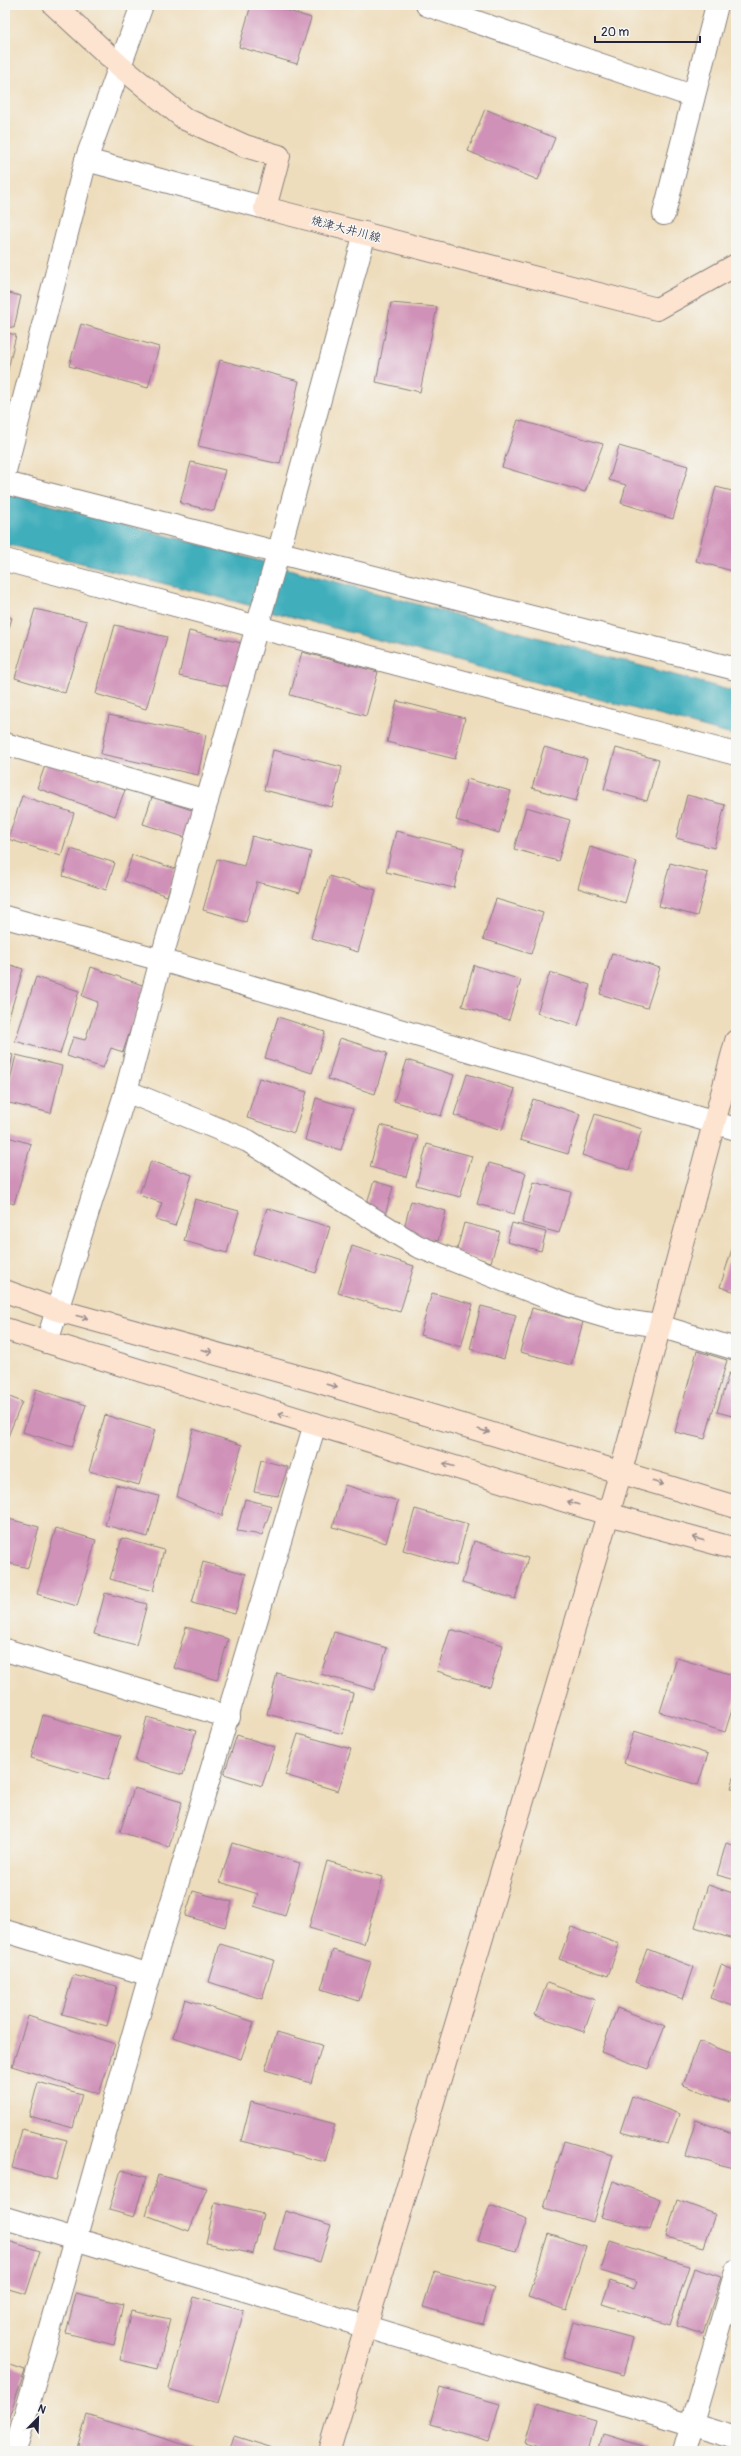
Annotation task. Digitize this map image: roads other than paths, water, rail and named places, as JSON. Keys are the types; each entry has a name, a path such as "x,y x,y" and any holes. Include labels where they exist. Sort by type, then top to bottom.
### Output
{"street":[{"path":"54,5 121,67 185,119 245,146 278,156 265,208 86,160"},
{"path":"5,471 86,160 121,67 142,5"},
{"path":"428,5 692,96"},
{"path":"664,214 692,96 717,5"},
{"name":"焼津大井川線","path":"265,208 657,309 736,266"},
{"path":"47,1342 126,1091 161,960 258,627 365,234"},
{"path":"5,483 278,554 736,669"},
{"path":"5,560 736,754"},
{"path":"5,744 207,800"},
{"path":"5,916 161,960 736,1129"},
{"path":"329,2451 621,1471 713,1122 736,1041"},
{"path":"126,1091 248,1140 417,1246 566,1305 613,1319 660,1326 736,1349"},
{"path":"5,1291 57,1310 319,1382 621,1471 736,1507"},
{"path":"5,1329 608,1514 736,1549"},
{"path":"16,2451 77,2240 150,1975 229,1717 315,1424"},
{"path":"5,1650 229,1717"},
{"path":"5,1931 150,1975"},
{"path":"5,2218 736,2438"},
{"path":"684,2451 736,2271"}],"water":[{"path":"5,493 191,542 736,692 736,736 218,597 5,544"}]}
